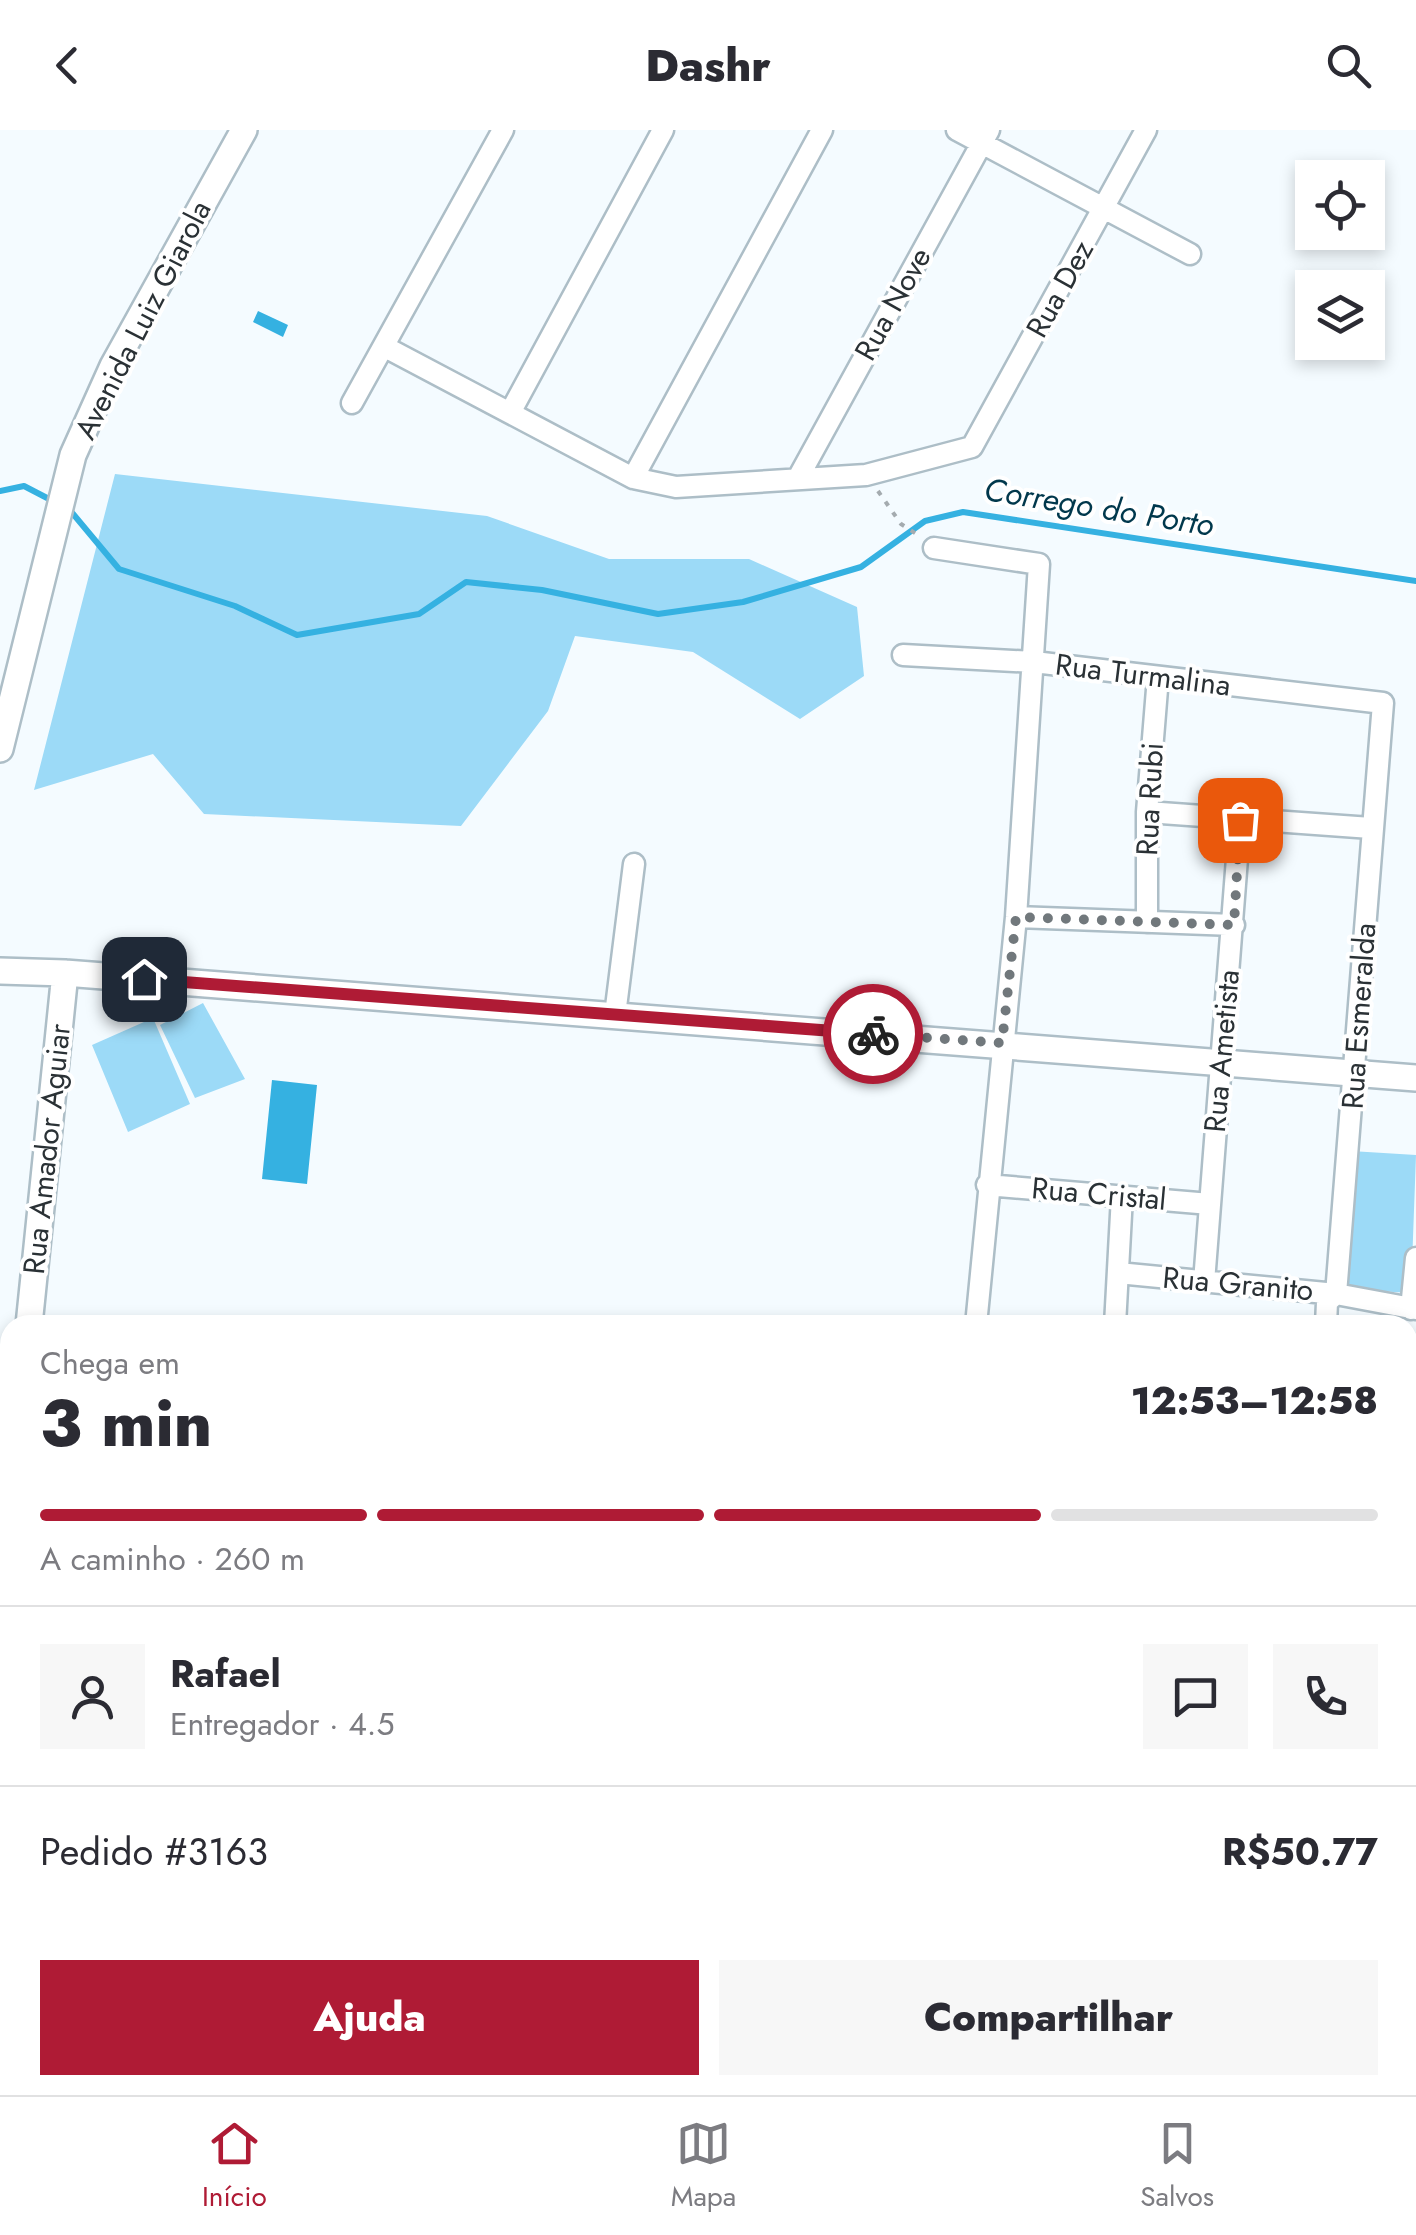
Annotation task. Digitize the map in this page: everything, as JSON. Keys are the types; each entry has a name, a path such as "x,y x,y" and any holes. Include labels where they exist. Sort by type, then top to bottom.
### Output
{"street":[{"name":"Avenida Luiz Giarola","path":"0,749 73,455 113,366 244,130"},
{"path":"352,403 503,130"},
{"path":"511,411 663,130"},
{"path":"633,478 822,130"},
{"path":"957,130 985,137 1104,209 1190,254"},
{"name":"Rua Dez","path":"866,475 972,447 1146,130"},
{"name":"Rua Nove","path":"798,478 985,137"},
{"path":"385,347 633,478 676,487 866,475"},
{"path":"932,546 1039,564 1016,917 977,1315"},
{"name":"Rua Turmalina","path":"903,656 1034,662 1384,703"},
{"name":"Rua Rubi","path":"1147,922 1147,812 1158,677"},
{"name":"Rua Esmeralda","path":"1326,1315 1327,1302 1336,1294 1384,703"},
{"path":"1147,812 1372,828"},
{"name":"Rua Ametista","path":"1204,1282 1240,820"},
{"path":"615,1015 634,864"},
{"path":"1016,917 1234,925"},
{"path":"0,972 65,973 1002,1043 1416,1078"},
{"name":"Rua Amador Aguiar","path":"30,1315 65,973"},
{"name":"Rua Cristal","path":"988,1185 1210,1204"},
{"path":"1116,1315 1122,1196"},
{"path":"1414,1309 1416,1258"},
{"name":"Rua Granito","path":"1118,1273 1336,1294 1414,1309"}],"path":[{"path":"866,475 901,524 932,546"}],"shaded area":[{"path":"258,311 288,325 283,337 253,322"},
{"path":"115,474 487,516 609,559 749,559 857,607 864,676 800,719 693,652 575,636 548,711 461,826 204,814 153,754 34,790"},
{"path":"203,1003 245,1079 195,1098 160,1025"},
{"path":"153,1018 190,1104 128,1132 92,1045"},
{"path":"272,1080 317,1085 307,1184 262,1179"},
{"path":"1351,1151 1416,1155 1411,1293 1343,1289"}],"waterway":[{"name":"Corrego do Porto","path":"0,491 24,486 49,499"},
{"name":"Corrego do Porto","path":"69,509 119,569 235,606 297,635 419,614 466,582 542,590 658,614 743,602 861,567 925,521 963,512 1416,581"}],"way so far":[{"path":"873,1034 1002,1043 1016,917 1234,925 1240,820"}],"route":[{"path":"144,979 873,1034"}]}
